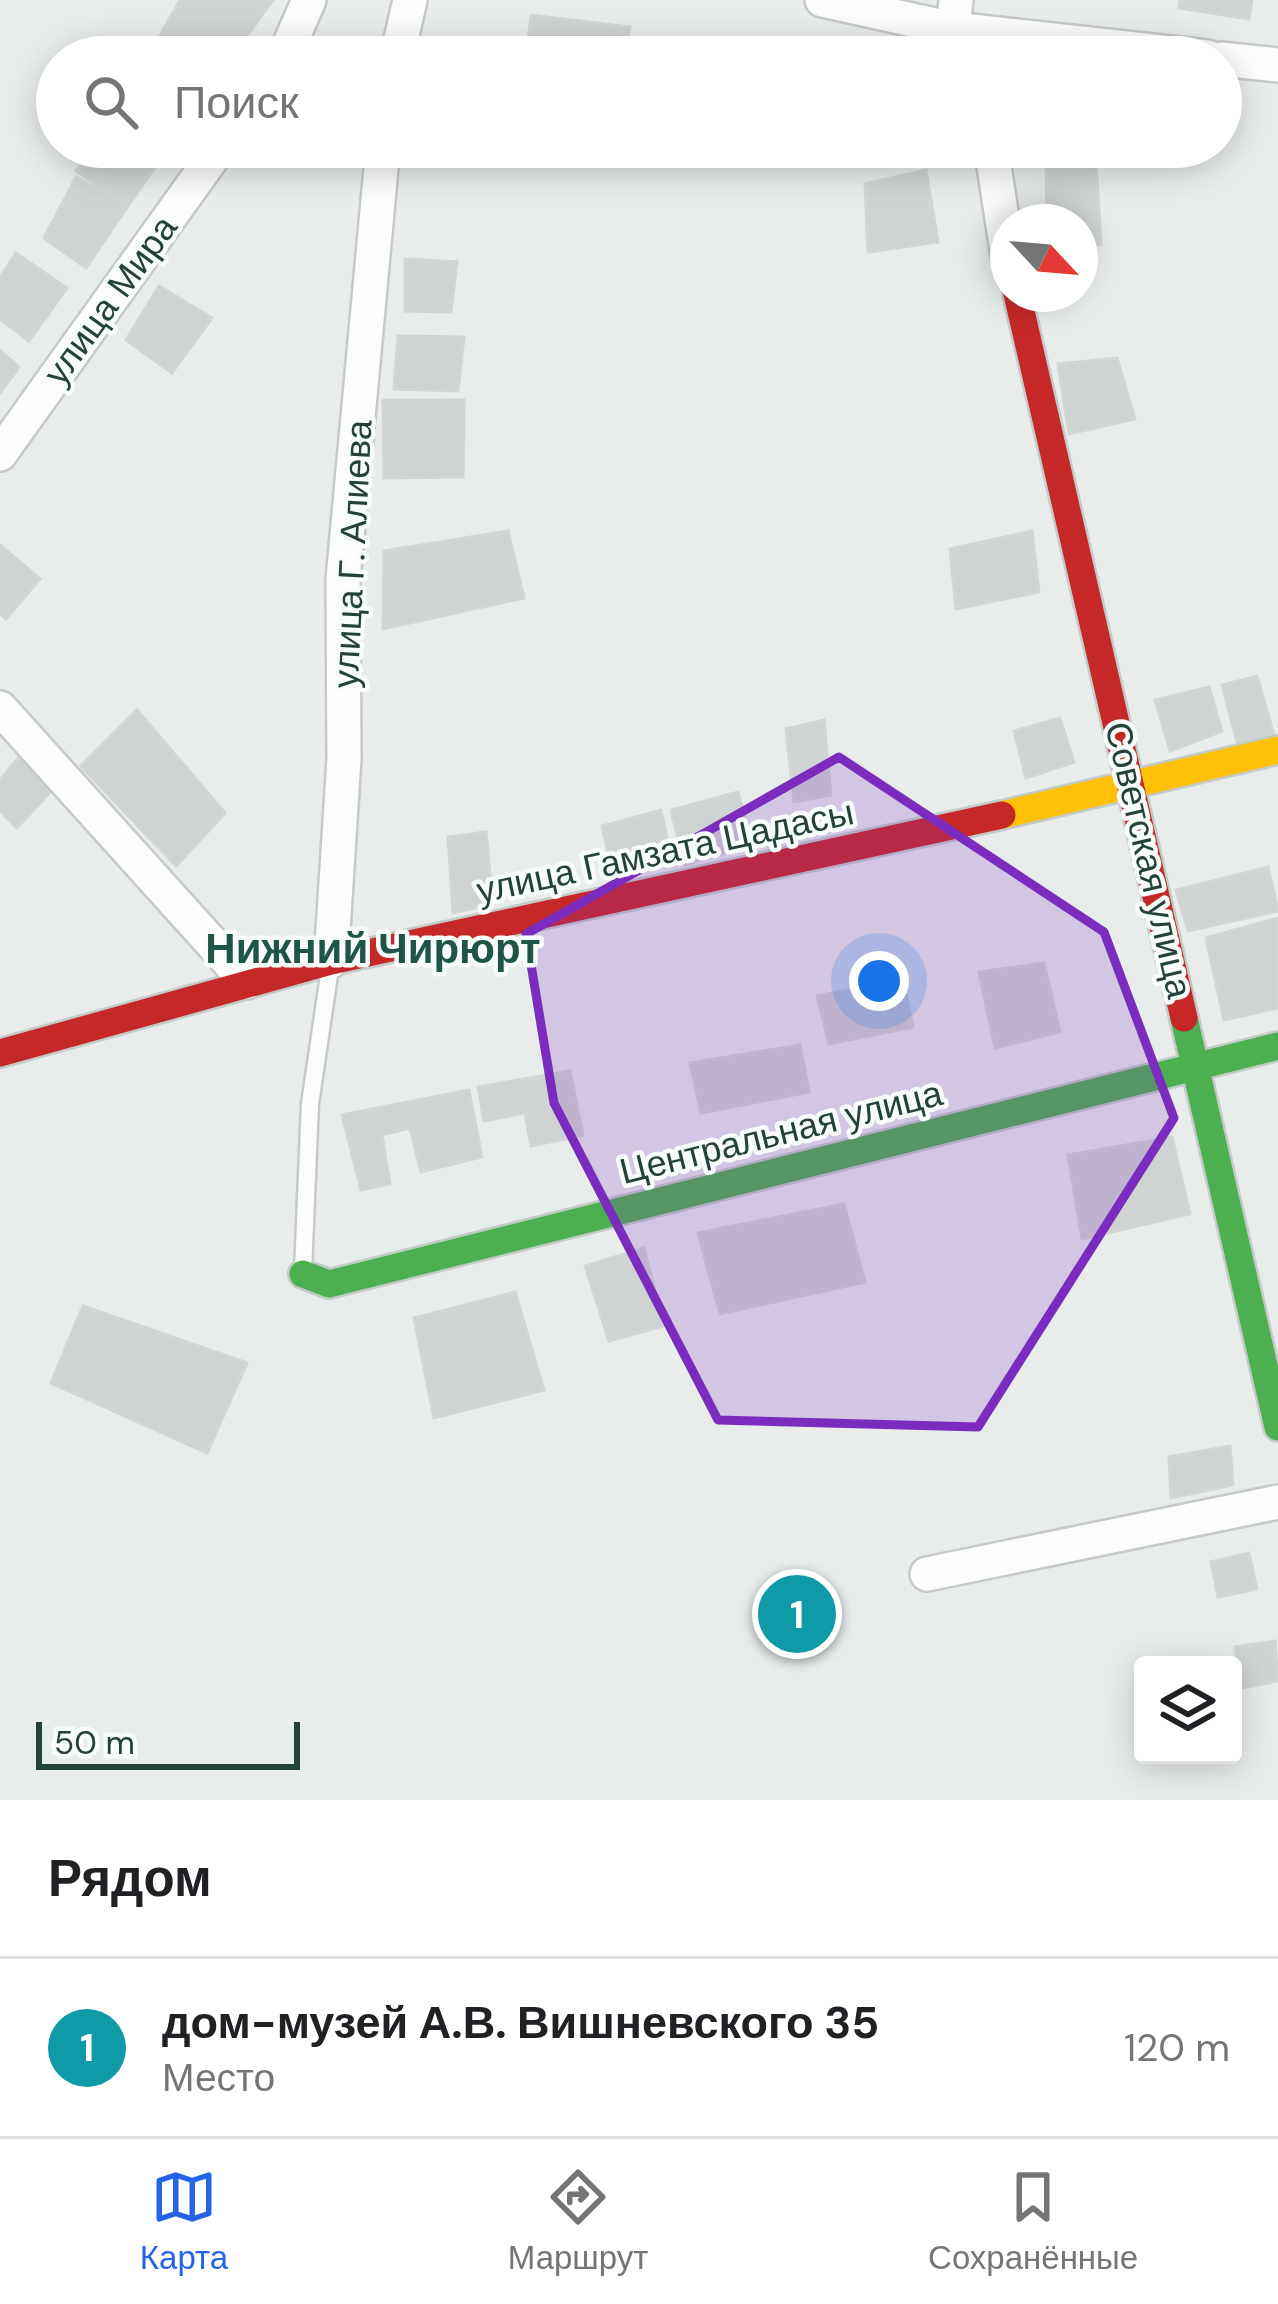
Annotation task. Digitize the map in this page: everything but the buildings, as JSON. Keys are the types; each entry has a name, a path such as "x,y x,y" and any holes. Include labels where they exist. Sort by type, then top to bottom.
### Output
{"street":[{"path":"297,36 309,0"},
{"path":"402,36 410,0"},
{"path":"822,0 958,29 1020,36"},
{"path":"1242,61 1278,65"},
{"name":"улица Мира","path":"0,454 205,168"},
{"name":"улица Г. Алиева","path":"332,961 344,759 343,579 381,168"},
{"path":"994,168 1000,204"},
{"name":"Советская улица","path":"1021,312 1278,1427"},
{"path":"0,708 248,982"},
{"name":"улица Гамзата Цадасы","path":"0,1053 332,961 1278,750"},
{"name":"Центральная улица","path":"303,1274 328,1284 1278,1046"},
{"path":"927,1574 1278,1502"}],"lane":[{"path":"303,1274 310,1104 332,961"}],"highlighted area":[{"path":"839,757 1104,932 1174,1118 978,1427 718,1420 554,1103 526,934"}],"traffic: fast":[{"path":"1184,1018 1278,1427"},
{"path":"303,1274 329,1284 1278,1046"}],"traffic: slow":[{"path":"1002,815 1278,750"}],"traffic: jam":[{"path":"1021,312 1184,1018"},
{"path":"0,1053 331,961 1002,815"}],"place":[{"name":"дом-музей А.В. Вишневского 35","path":"797,1614"}],"district":[{"name":"Нижний Чирюрт","path":"373,948"}]}
